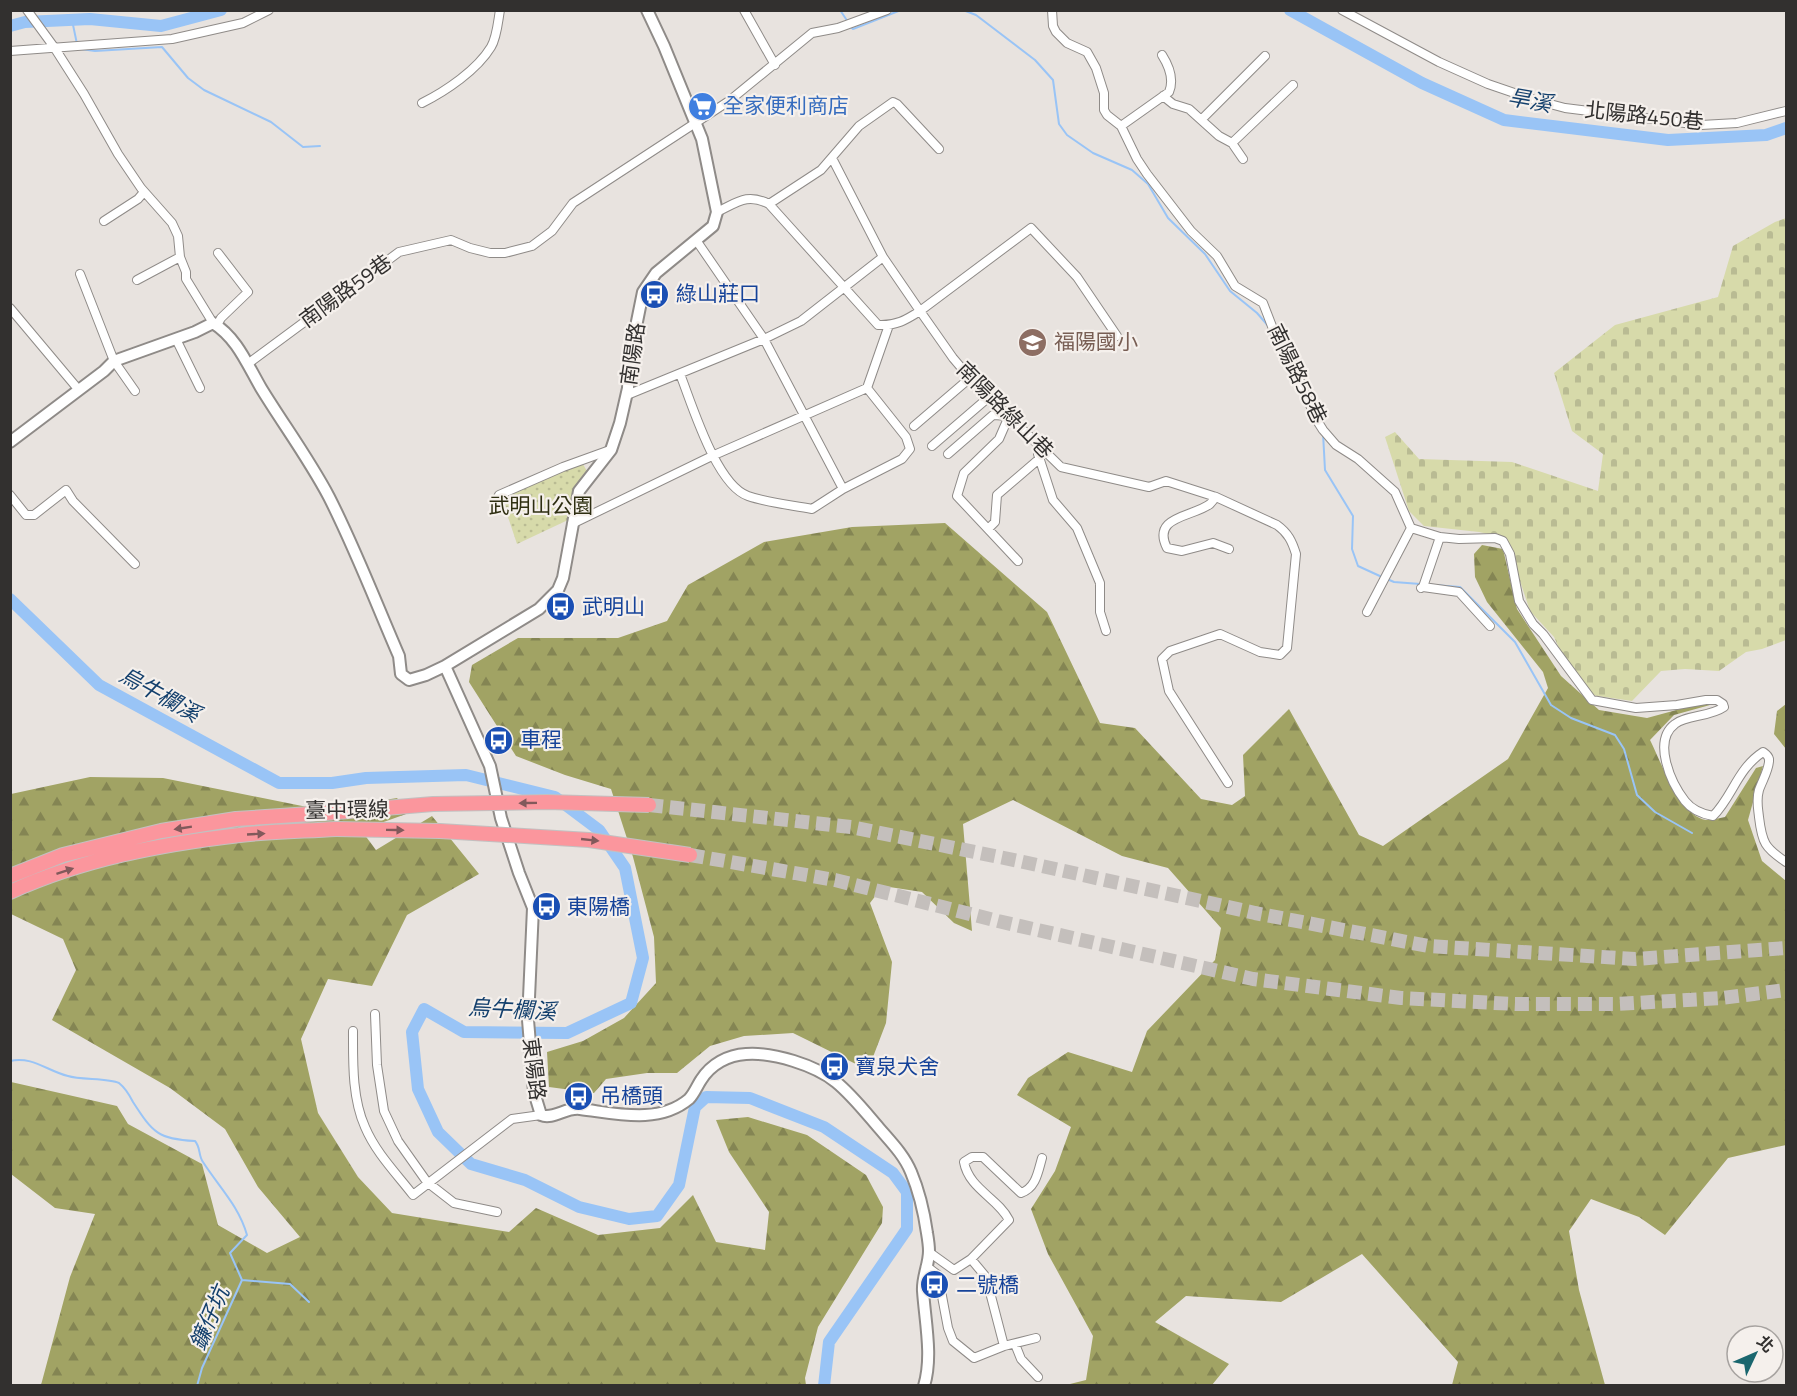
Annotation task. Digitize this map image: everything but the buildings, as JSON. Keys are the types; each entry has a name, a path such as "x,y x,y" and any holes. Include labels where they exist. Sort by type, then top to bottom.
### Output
{"highway":[{"name":"臺中環線","path":"10,876 63,855 161,831 236,819 433,804 547,802 649,805"},
{"name":"臺中環線","path":"10,892 90,863 145,850 241,835 336,829 440,831 589,840 690,855"}],"street":[{"path":"27,10 84,94 118,154 144,192 172,223 178,236 180,257 186,272 186,279 215,324 234,342 249,363"},
{"path":"10,51 52,45 172,39 243,23 268,10"},
{"path":"422,103 455,83 482,58 492,46 500,10"},
{"path":"647,10 696,124 707,157 717,212 745,199 757,198 769,204 878,325 901,322 920,311 1031,228 1077,277 1117,336"},
{"path":"744,10 775,65"},
{"path":"696,124 775,65 812,33 838,28 887,10"},
{"name":"南陽路58巷","path":"1052,10 1053,26 1056,32 1067,43 1087,52 1096,68 1104,93 1104,110 1121,126 1142,166 1191,231 1217,256 1228,278 1235,286 1263,303 1275,334 1291,360 1323,430 1336,444 1358,459 1395,492 1411,528"},
{"name":"北陽路450巷","path":"1342,10 1439,62 1526,97 1565,108 1701,125 1737,123 1786,111"},
{"path":"1121,126 1169,92 1172,85 1170,72 1162,55"},
{"path":"1202,120 1265,56"},
{"path":"1232,143 1293,85"},
{"path":"1163,96 1173,104 1189,109 1219,136 1232,143 1244,159"},
{"path":"769,204 821,170 860,126 893,102 939,149"},
{"name":"南陽路59巷","path":"249,363 399,252 451,240 490,253 505,253 532,246 552,231 573,203 633,162 696,124"},
{"name":"南陽路綠山巷","path":"832,158 884,257 953,358 988,397 1061,466 1149,487 1166,481 1216,497 1286,531 1296,554 1287,648 1280,655 1260,652 1220,634 1170,651 1162,659 1169,691 1228,783"},
{"path":"104,221 138,199 144,192"},
{"name":"南陽路","path":"249,363 261,387 328,496 399,656 401,674 408,680 414,679 445,666 539,609 558,590 568,560 579,491 611,450 627,394 629,361 643,292 656,273 713,226 717,212"},
{"path":"696,240 764,339 843,489"},
{"path":"10,442 114,361 215,324 248,292 218,253"},
{"path":"137,280 180,257"},
{"path":"627,394 764,339 801,321 884,257"},
{"path":"80,274 114,361 135,391"},
{"path":"10,308 78,389"},
{"path":"572,524 712,456 867,388 890,325"},
{"path":"176,339 200,388"},
{"path":"680,374 712,456 724,475 746,496 812,508 843,489 902,459 910,449 906,437 867,388"},
{"path":"914,426 970,378"},
{"path":"932,446 988,397"},
{"path":"948,454 993,415 1009,416 999,439 964,473 957,496 1018,561"},
{"path":"1041,447 1038,454 1039,459 1053,500 1077,528 1100,583 1100,612 1106,631"},
{"path":"494,505 499,495 563,467 611,450"},
{"path":"988,529 995,522 998,495 1039,459"},
{"path":"10,495 26,515 34,515 66,490 73,501 135,564"},
{"path":"1216,497 1209,505 1171,522 1164,529 1163,539 1167,548 1182,551 1213,543 1229,549"},
{"path":"1367,612 1411,528 1440,537 1495,538 1503,541 1510,554 1519,601 1533,624 1592,700 1636,708 1706,700 1717,700 1723,704 1724,707 1718,712 1676,723 1668,732 1664,745 1664,759 1686,802 1700,814 1713,816 1723,806 1733,784 1753,759 1763,752 1767,754 1768,765 1757,799 1759,828 1767,846 1786,862"},
{"path":"1440,537 1422,588 1459,592 1490,626"},
{"name":"東陽路","path":"445,666 485,754 505,829 533,908 528,1020 534,1092 541,1115 556,1114 569,1108 617,1115 667,1111 690,1098 707,1072 716,1064 727,1058 744,1054 766,1054 810,1068 835,1081 902,1154 911,1171 920,1198 929,1252 922,1284 928,1370 924,1386"},
{"path":"375,1014 377,1065 384,1111 398,1141 427,1182 454,1203 497,1212"},
{"path":"353,1031 353,1064 358,1103 364,1126 380,1154 413,1195 512,1119 541,1115"},
{"path":"929,1252 954,1270 971,1259 1009,1220 1005,1212 977,1187 964,1162 972,1156 983,1157 1020,1193 1028,1191 1033,1185 1042,1158"},
{"path":"971,1259 986,1277 1004,1346"},
{"path":"926,1266 938,1275 948,1328 953,1341 974,1358 1004,1346 1036,1338"},
{"path":"1015,1344 1021,1359 1038,1377"}],"green space":[{"path":"1786,218 1786,640 1746,652 1719,671 1685,669 1661,671 1632,701 1591,695 1571,675 1554,637 1530,611 1512,548 1503,537 1424,526 1409,511 1385,437 1395,432 1419,459 1512,462 1598,491 1603,454 1572,431 1554,373 1615,325 1718,297 1733,246"},
{"name":"武明山公園","path":"581,461 587,471 578,485 568,520 517,544 501,496"},
{"path":"945,523 1047,612 1100,723 1135,728 1201,799 1232,805 1245,796 1243,755 1289,709 1359,835 1383,846 1508,759 1548,688 1543,672 1487,602 1475,577 1474,554 1482,545 1503,549 1517,609 1561,676 1599,710 1647,718 1706,702 1710,705 1674,715 1650,740 1672,786 1688,809 1697,817 1706,820 1725,817 1756,768 1763,766 1748,820 1762,861 1786,881 1786,1145 1728,1158 1665,1235 1639,1217 1591,1199 1569,1231 1579,1290 1605,1385 1452,1385 1458,1362 1362,1254 1281,1302 1186,1296 1155,1322 1229,1364 1212,1385 1066,1385 1086,1380 1093,1336 1048,1254 1031,1209 1055,1171 1071,1127 1017,1095 1028,1078 1068,1052 1132,1072 1147,1031 1215,960 1221,928 1168,868 1122,856 1013,800 963,824 972,931 954,923 922,892 883,886 870,903 892,962 886,1023 868,1070 793,1033 744,1036 710,1046 677,1073 647,1073 606,1079 594,1093 549,1087 547,1052 583,1041 624,1018 656,983 654,937 633,857 611,789 565,775 516,756 469,682 472,665 518,638 618,638 667,621 688,585 764,542 852,527"},
{"path":"1786,704 1786,749 1774,734 1777,711"},
{"path":"90,777 163,778 322,810 397,798 409,813 361,830 376,850 432,816 479,874 407,915 372,986 328,979 301,1039 318,1113 358,1177 392,1213 509,1232 536,1208 598,1235 660,1228 693,1195 716,1242 765,1250 769,1212 729,1152 716,1120 748,1117 807,1135 866,1175 883,1207 882,1223 818,1327 805,1378 806,1385 41,1385 70,1277 95,1214 55,1208 11,1174 11,1082 117,1106 128,1124 202,1164 218,1225 267,1253 300,1237 258,1187 225,1129 170,1088 52,1020 76,970 63,939 11,914 11,794"}],"waterway":[{"name":"旱溪","path":"10,26 25,22 90,19 161,26 221,10"},
{"path":"840,10 848,22"},
{"path":"851,27 853,29 901,10"},
{"path":"963,10 976,15 1035,60 1053,80 1059,124 1067,135 1093,153 1132,170 1148,184 1168,218 1205,254 1230,291 1257,313 1270,328"},
{"name":"旱溪","path":"1290,10 1422,83 1504,120 1668,140 1766,135 1786,128"},
{"path":"72,20 77,44"},
{"path":"81,49 95,51 162,47 188,78 204,90 271,122 303,147 320,146"},
{"path":"1306,386 1322,422"},
{"path":"1323,433 1325,470 1353,516 1352,549 1358,566 1382,577"},
{"path":"1387,579 1394,582 1460,587 1515,642 1551,705 1571,718 1615,735 1624,749 1637,795 1655,812 1692,833"},
{"name":"烏牛欄溪","path":"10,599 99,685 279,783 332,783 366,778 466,775 555,797 599,830 625,868 643,958 631,1003 567,1033 464,1032 424,1009 412,1032 418,1089 438,1132 471,1164 525,1180 579,1207 629,1219 657,1216 679,1185 695,1107 706,1097 750,1098 824,1127 893,1173 907,1192 907,1229 829,1342 824,1386"},
{"name":"鐮仔坑","path":"10,1061 33,1062 68,1076 119,1083 146,1121 158,1132 164,1136 195,1141 201,1159 234,1206 247,1235 230,1253 242,1280"},
{"path":"242,1280 290,1284 309,1302"},
{"name":"鐮仔坑","path":"197,1386 202,1368 242,1280"}],"tunnel":[{"path":"649,805 851,827 1255,913 1428,946 1635,959 1786,948"},
{"path":"690,855 835,880 998,921 1253,979 1401,998 1515,1004 1617,1004 1722,998 1786,990"}],"place":[{"name":"全家便利商店","path":"702,106"},
{"name":"綠山莊口","path":"655,294"},
{"name":"福陽國小","path":"1033,342"},
{"name":"武明山","path":"561,607"},
{"name":"車程","path":"499,740"},
{"name":"東陽橋","path":"546,907"},
{"name":"寶泉犬舍","path":"834,1067"},
{"name":"吊橋頭","path":"579,1096"},
{"name":"二號橋","path":"935,1285"}]}
